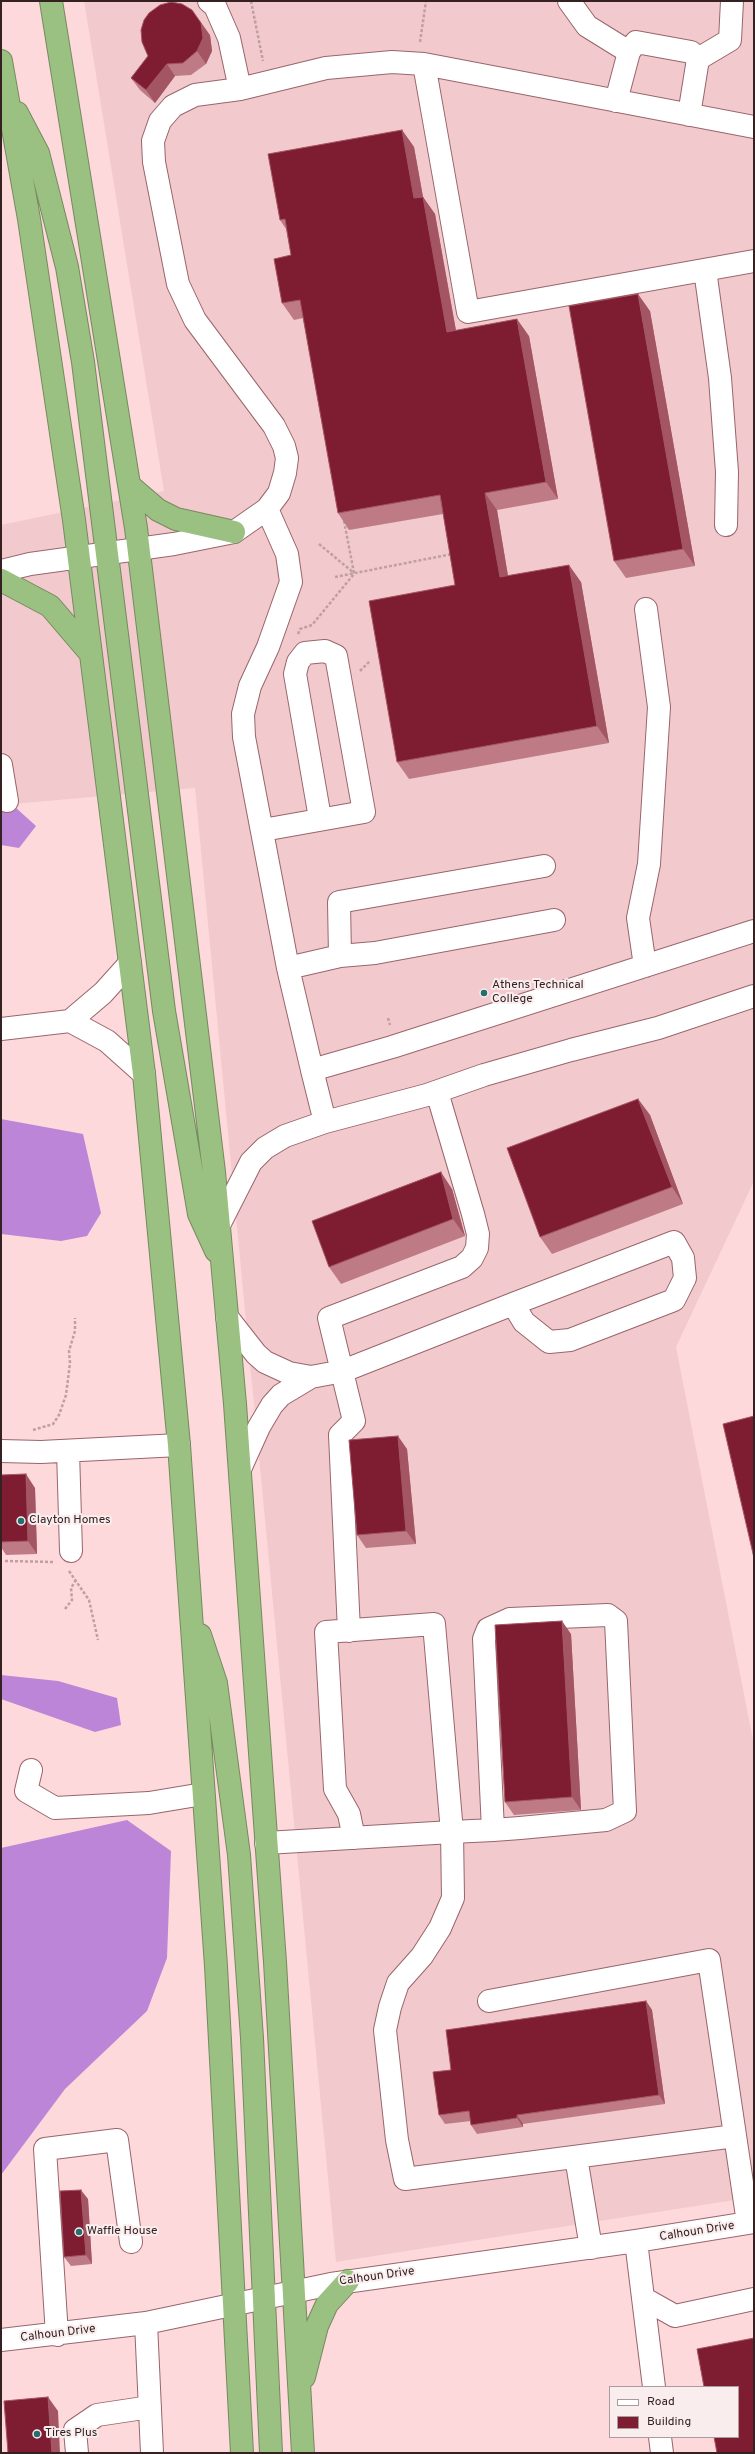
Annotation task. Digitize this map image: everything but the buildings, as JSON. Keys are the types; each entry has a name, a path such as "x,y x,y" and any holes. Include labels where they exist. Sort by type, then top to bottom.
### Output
{"highway":[{"path":"51,1 138,549 219,1225 240,1469 275,1962 302,2453"},
{"path":"1,62 29,219 79,557 144,1074 179,1445 204,1794 216,1974 242,2453"},
{"path":"7,94 38,153 66,267 83,362 164,1011 199,1214 223,1267"},
{"path":"129,486 158,510 176,519 234,532"},
{"path":"1,580 50,606 91,654"},
{"path":"190,1607 216,1683 239,1855 252,2038 271,2453"},
{"path":"299,2397 317,2326 327,2304 348,2281"}],"street":[{"path":"209,1 215,6 229,38 240,89"},
{"path":"569,1 587,26 629,52"},
{"path":"698,59 730,40 732,1"},
{"path":"616,101 629,52 636,42 691,52 698,59"},
{"path":"689,115 698,59"},
{"path":"1,571 234,532 267,509 279,493 285,473 287,458 284,446 274,426 195,320 178,284 154,162 153,141 160,121 173,106 195,95 240,89 326,68 392,62 424,64 754,127"},
{"path":"424,64 468,312 754,261"},
{"path":"705,270 720,378 727,472 726,525"},
{"path":"267,509 287,554 291,582 268,647 250,686 243,714 244,737 263,830 288,968 326,1122"},
{"path":"645,966 638,918 649,864 659,707 646,609"},
{"path":"263,830 320,818 364,812 336,656 325,651 305,653 297,665 296,681 320,818"},
{"path":"1,766 7,802"},
{"path":"340,956 339,902 544,866"},
{"path":"288,968 340,956 375,953 554,920"},
{"path":"312,1070 392,1047 754,931"},
{"path":"1,1029 70,1021 103,993 130,964"},
{"path":"219,1225 251,1162 265,1148 285,1136 326,1122 437,1092 484,1075 658,1028 754,996"},
{"path":"70,1021 107,1042 144,1074"},
{"path":"349,1631 340,1435 354,1421 343,1370 329,1318 462,1267 472,1258 477,1248 478,1234 473,1214 437,1092"},
{"path":"240,1469 259,1427 272,1405 281,1395 311,1377 343,1370 513,1304 674,1242 683,1258 685,1278 674,1300 570,1340 549,1342 524,1322 513,1304"},
{"path":"227,1317 256,1354 265,1362 289,1373 311,1377"},
{"path":"1,1451 68,1451 179,1445"},
{"path":"66,1561 68,1451"},
{"path":"266,1843 493,1830 606,1820 625,1811 616,1621 608,1615 510,1619 488,1629 484,1639 493,1830"},
{"path":"354,1838 349,1814 335,1789 326,1632 434,1624 452,1832 453,1898 440,1928 422,1956 398,1983 390,2007 385,2030 397,2140 405,2179 735,2136"},
{"path":"31,1770 26,1791 55,1808 149,1803 204,1794"},
{"path":"489,2001 709,1960 735,2136 751,2223"},
{"path":"57,2334 45,2149 117,2140 131,2242"},
{"path":"576,2157 591,2248"},
{"name":"Calhoun Drive","path":"1,2340 146,2323 263,2297 348,2281 591,2248 751,2223"},
{"path":"636,2241 654,2386"},
{"path":"643,2298 675,2316 754,2299"},
{"path":"146,2323 152,2453"},
{"path":"77,2453 75,2430 97,2415 150,2406"},
{"path":"660,2438 662,2453"}],"path":[{"path":"251,1 264,68"},
{"path":"424,64 420,40 426,1"},
{"path":"300,629 312,625 354,573 344,520"},
{"path":"319,544 354,573"},
{"path":"334,577 459,553"},
{"path":"33,1430 53,1424 59,1415 66,1395 70,1363 69,1351 75,1331 75,1318"},
{"path":"5,1561 66,1561 89,1600 98,1640"},
{"path":"65,1609 72,1600 72,1584 76,1580"}],"shaded area":[{"name":"Athens Technical College","path":"84,1 754,1 754,1181 676,1347 754,1745 754,2197 336,2262 195,788 1,805 1,525 164,491"},
{"path":"1,805 15,807 36,826 19,848 1,845"},
{"path":"1,1119 83,1134 101,1213 87,1236 61,1241 1,1234"},
{"path":"1,1675 58,1681 117,1698 121,1725 95,1732 1,1699"},
{"path":"127,1820 171,1851 167,1958 147,2011 65,2089 1,2175 1,1848"}],"place":[{"name":"Athens Technical College","path":"484,993"},
{"name":"Clayton Homes","path":"21,1521"},
{"name":"Waffle House","path":"79,2232"},
{"name":"Tires Plus","path":"37,2434"}]}
